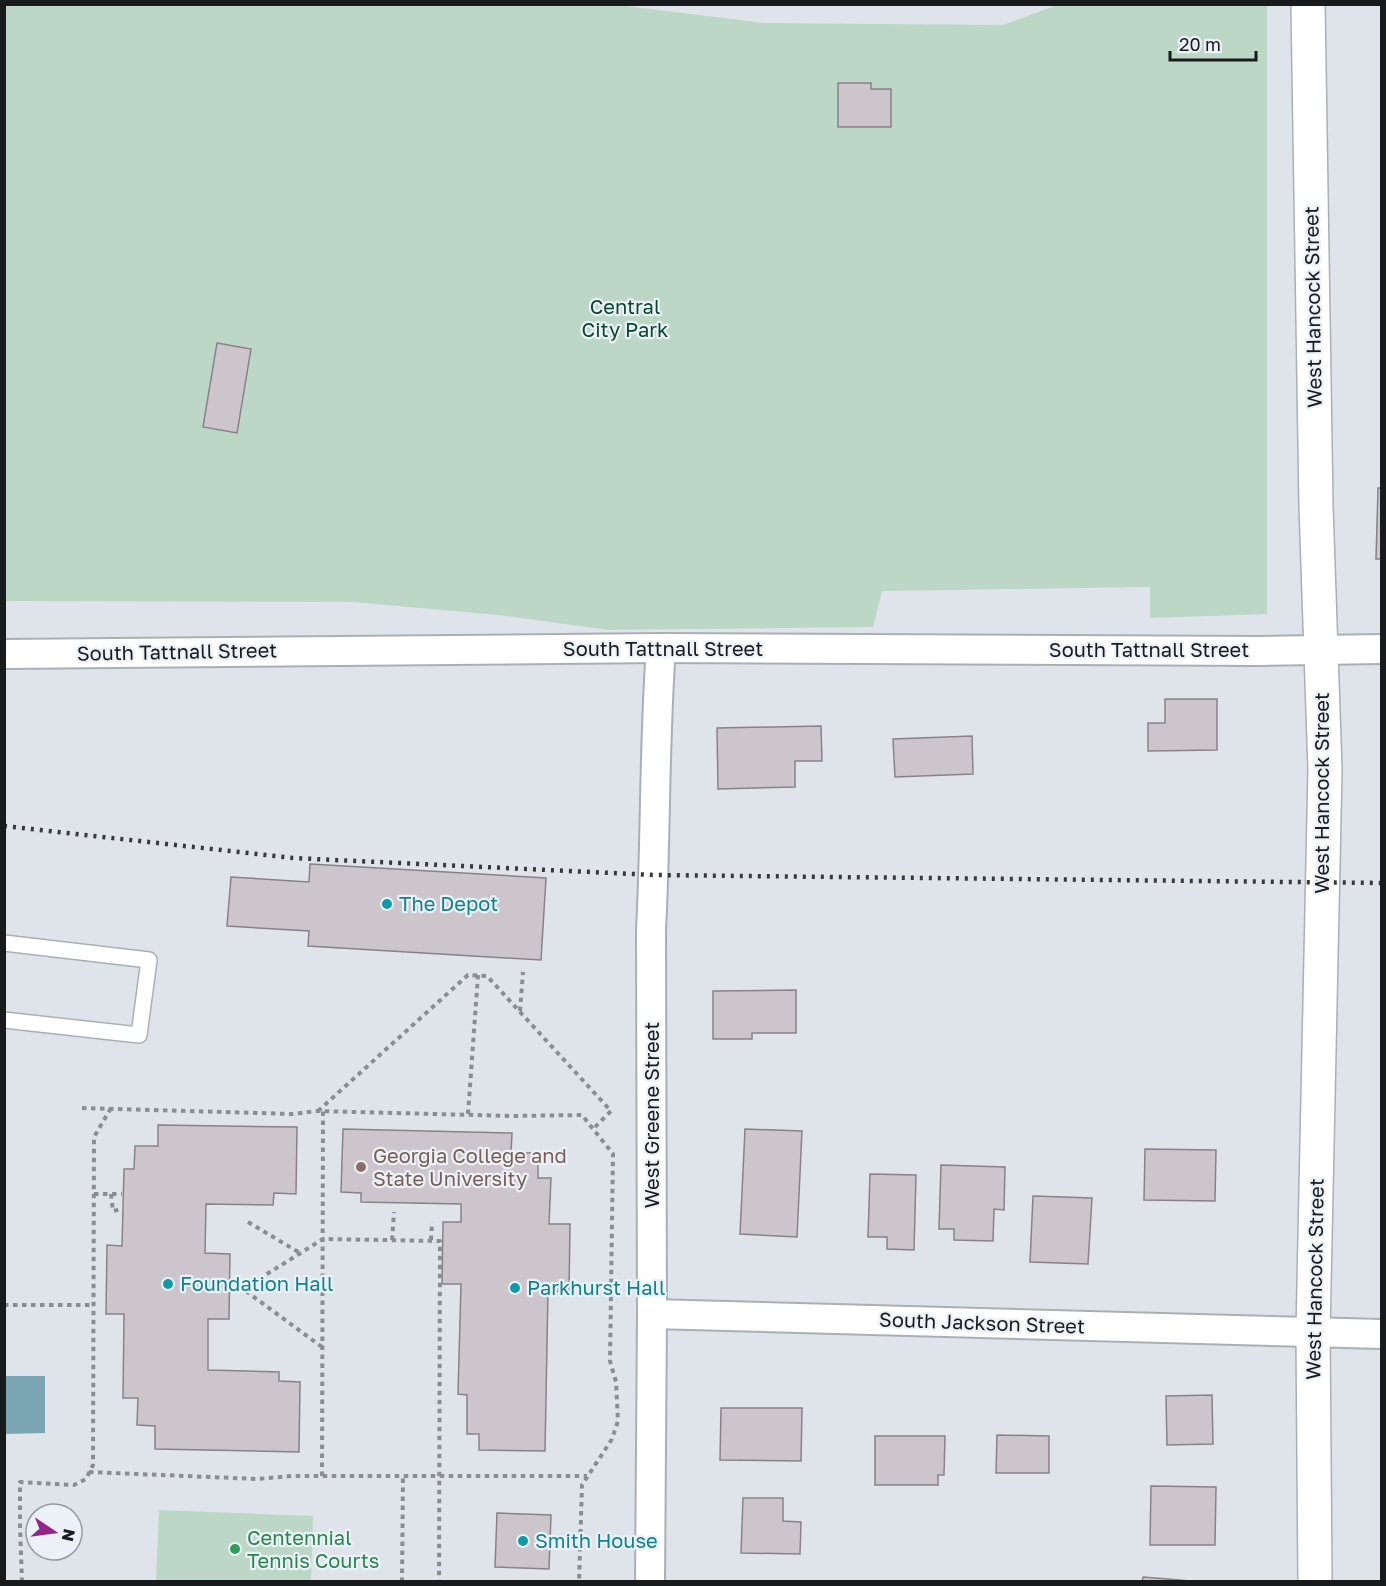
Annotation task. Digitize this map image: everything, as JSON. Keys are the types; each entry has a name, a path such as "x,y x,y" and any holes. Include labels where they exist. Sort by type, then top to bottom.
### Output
{"main road":[{"name":"West Hancock Street","path":"1308,4 1316,506 1325,769 1312,1332 1315,1581"}],"street":[{"name":"South Tattnall Street","path":"4,654 661,648 1247,651 1382,649"},
{"name":"West Greene Street","path":"650,1581 651,930 661,648"},
{"name":"South Jackson Street","path":"652,1314 1382,1334"}],"lane":[{"path":"4,943 149,960 139,1035 4,1020"}],"path":[{"path":"520,1012 523,972"},
{"path":"317,1111 468,975 478,975 487,976 611,1111 593,1129"},
{"path":"468,1114 478,975"},
{"path":"82,1107 293,1114 323,1111 514,1116 582,1115 613,1154 610,1361 616,1382 618,1421 612,1439 582,1485 579,1581"},
{"path":"22,1581 20,1482 74,1485 86,1479 93,1466 94,1137 111,1108"},
{"path":"322,1476 323,1111"},
{"path":"94,1194 122,1194"},
{"path":"111,1194 113,1211 122,1209"},
{"path":"393,1240 394,1212"},
{"path":"248,1222 300,1253"},
{"path":"431,1240 432,1222"},
{"path":"322,1347 243,1289 323,1239 440,1241 440,1581"},
{"path":"4,1305 93,1305"},
{"path":"89,1472 257,1479 292,1476 588,1476"},
{"path":"402,1581 403,1476"}],"green space":[{"name":"Central City Park","path":"1246,4 1267,6 1267,614 1150,618 1150,587 882,591 873,627 609,630 498,615 353,602 5,601 4,5 618,5 764,23 1003,25 1057,5"},
{"name":"Centennial Tennis Courts","path":"159,1510 313,1516 311,1581 156,1581"}],"water":[{"path":"5,1376 45,1376 45,1433 5,1434"}],"building":[{"path":"838,83 871,83 871,89 891,89 891,127 838,127"},
{"path":"217,343 251,349 237,433 203,427"},
{"path":"1378,488 1382,488 1382,559 1376,559"},
{"path":"1165,699 1217,699 1217,750 1148,751 1148,723 1165,723"},
{"path":"821,726 822,761 795,761 795,787 718,789 717,728"},
{"path":"972,736 973,774 895,777 893,739"},
{"name":"The Depot","path":"310,864 546,878 541,960 308,946 309,931 227,926 231,877 309,882"},
{"path":"796,990 796,1033 752,1033 752,1039 713,1039 713,991"},
{"name":"Foundation Hall","path":"158,1125 297,1127 296,1194 274,1193 273,1205 206,1204 205,1253 230,1254 229,1319 208,1319 208,1370 279,1372 279,1381 300,1382 299,1452 155,1449 155,1426 137,1425 138,1398 123,1398 124,1314 106,1314 107,1245 122,1246 124,1169 134,1169 135,1146 158,1146"},
{"name":"Parkhurst Hall","path":"343,1129 512,1133 511,1153 538,1153 538,1178 551,1178 549,1224 570,1224 569,1292 548,1291 545,1451 479,1450 479,1434 467,1434 467,1395 458,1394 461,1284 442,1284 443,1222 461,1222 461,1204 361,1202 361,1193 341,1192"},
{"path":"745,1129 802,1131 797,1237 740,1234"},
{"path":"1145,1149 1216,1150 1215,1201 1144,1200"},
{"path":"941,1165 1005,1167 1004,1210 994,1209 993,1241 954,1240 954,1229 939,1229"},
{"path":"870,1174 916,1175 914,1250 887,1249 887,1237 868,1237"},
{"path":"1033,1196 1092,1198 1088,1264 1030,1262"},
{"path":"1212,1395 1213,1444 1167,1445 1166,1396"},
{"path":"721,1408 802,1408 801,1461 720,1460"},
{"path":"997,1435 1049,1436 1049,1473 996,1473"},
{"path":"875,1436 945,1436 944,1475 938,1475 938,1485 875,1485"},
{"path":"1151,1486 1216,1487 1215,1545 1150,1545"},
{"path":"743,1498 783,1498 783,1521 801,1522 800,1554 741,1553"},
{"name":"Smith House","path":"497,1513 551,1515 549,1569 495,1567"},
{"path":"1143,1577 1203,1582 1142,1582"}],"railway":[{"path":"4,826 293,858 654,875 1382,883"}],"place":[{"name":"The Depot","path":"387,904"},
{"name":"Georgia College and State University","path":"361,1167"},
{"name":"Foundation Hall","path":"168,1284"},
{"name":"Parkhurst Hall","path":"515,1288"},
{"name":"Smith House","path":"523,1541"},
{"name":"Centennial Tennis Courts","path":"235,1549"}]}
